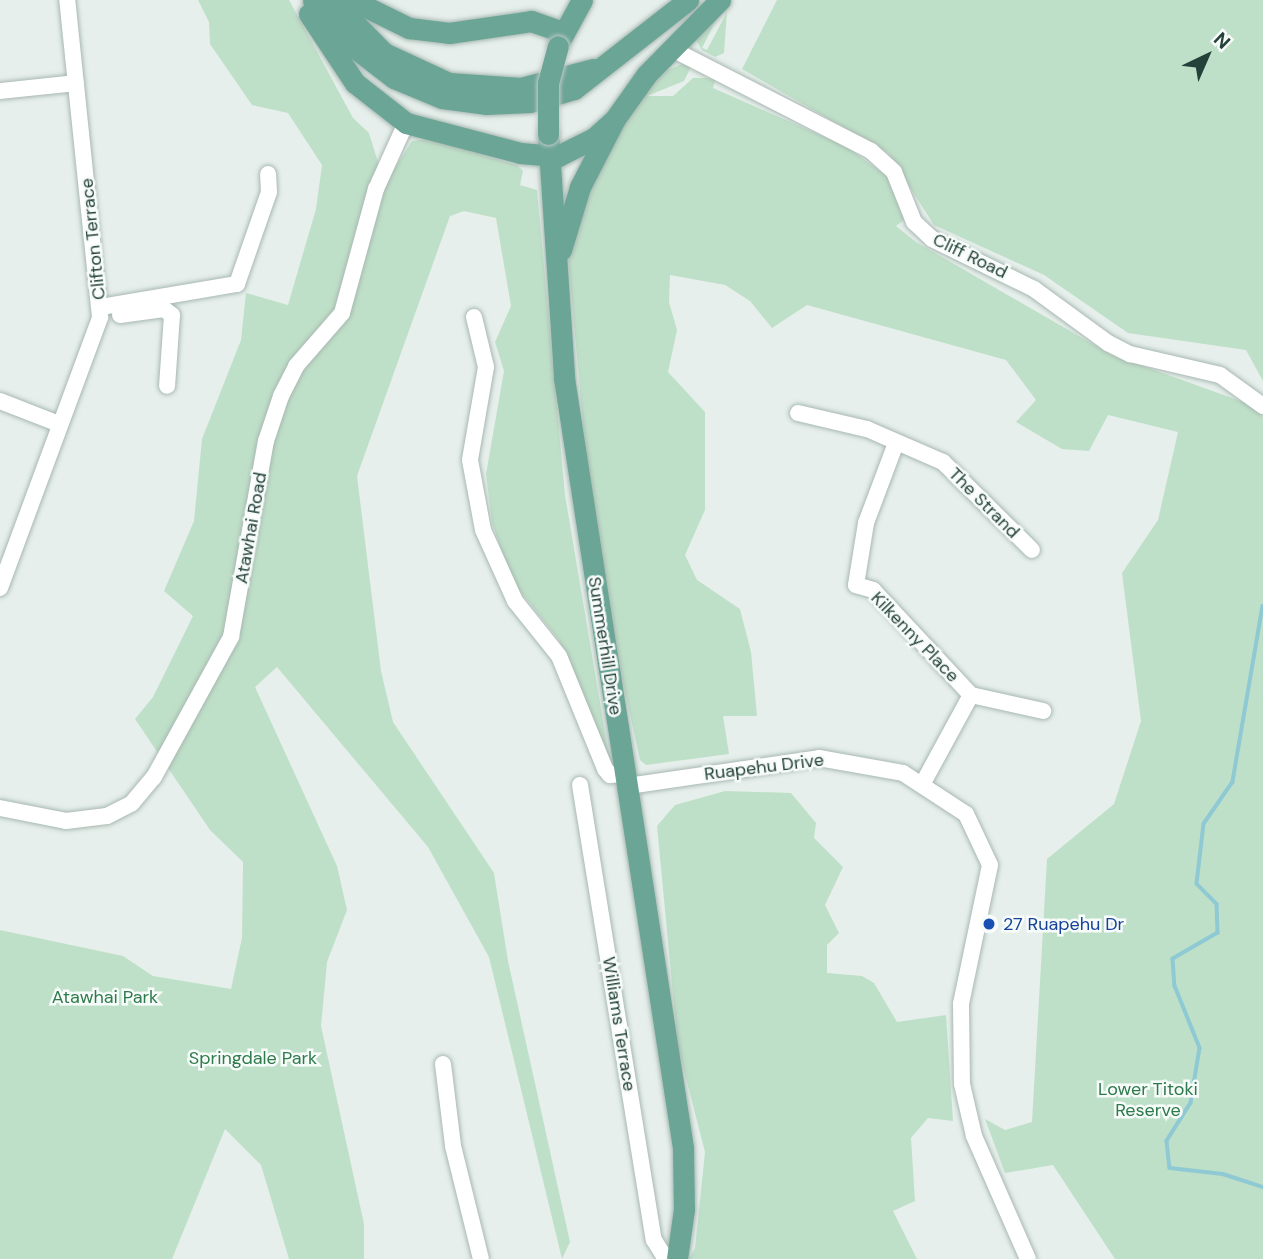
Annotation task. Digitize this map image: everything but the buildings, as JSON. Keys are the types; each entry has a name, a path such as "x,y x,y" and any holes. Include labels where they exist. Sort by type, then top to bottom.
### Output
{"main road":[{"path":"301,0 355,83 406,123 549,156 575,150 615,119"},
{"path":"313,0 370,63 442,98 486,104 530,102 574,89 688,0"},
{"path":"332,0 384,53 449,83 521,88 602,67"},
{"path":"352,0 409,29 449,33 531,21 560,39"},
{"name":"Summerhill Drive","path":"582,0 560,39 548,83 556,286 564,379 683,1148 684,1209 677,1259"},
{"path":"556,286 572,205 615,119 672,49 720,0"}],"street":[{"name":"Clifton Terrace","path":"0,588 100,312 67,0"},
{"name":"Cliff Road","path":"672,49 871,151 894,172 914,222 932,239 1034,289 1108,343 1130,354 1220,375 1263,406"},
{"path":"0,91 76,83"},
{"name":"Atawhai Road","path":"0,808 66,821 107,816 132,803 153,777 231,637 266,441 281,397 296,366 342,313 376,190 406,123"},
{"path":"100,312 237,284 269,192 268,174"},
{"path":"100,312 169,311 173,321 167,386"},
{"path":"474,317 486,367 470,460 483,530 515,601 559,656 605,769 611,775 627,780"},
{"path":"0,401 59,424"},
{"name":"The Strand","path":"798,413 867,429 943,462 1032,550"},
{"name":"Kilkenny Place","path":"895,443 866,523 856,585 873,590 971,695 1043,711"},
{"name":"Kilkenny Place","path":"923,783 971,695"},
{"name":"Ruapehu Drive","path":"627,780 819,758 881,766 923,783 966,814 987,850 989,878 961,1004 962,1084 974,1136 1028,1259"},
{"name":"Williams Terrace","path":"580,785 654,1240 666,1259"},
{"path":"443,1064 453,1146 481,1259"}],"green space":[{"path":"198,0 289,0 353,118 369,133 381,172 391,174 412,141 428,139 517,165 523,171 520,185 537,190 565,495 609,756 559,640 513,582 492,523 486,474 504,371 495,342 511,306 496,218 464,211 450,216 357,476 381,671 393,722 494,873 508,961 570,1242 562,1259 489,957 428,847 277,667 255,687 337,866 347,910 327,962 321,1026 364,1224 364,1259 289,1259 261,1165 225,1129 172,1259 0,1259 0,930 123,956 153,976 231,989 242,938 243,862 210,830 135,719 153,697 193,616 164,591 194,521 202,439 241,340 246,293 288,305 316,209 322,165 288,113 252,105 210,44 209,22"},
{"path":"777,0 1263,0 1263,381 1246,350 1128,333 1044,275 934,225 888,153 742,69"},
{"path":"726,1 702,48 707,50 727,12 724,53 715,57 702,50 696,40"},
{"name":"Lower Titoki Reserve","path":"682,64 691,67 684,81 647,96 673,96 693,78 707,78 715,81 713,88 847,147 889,178 907,218 896,226 916,242 1110,354 1257,407 1263,418 1263,1259 1115,1259 1053,1165 1005,1173 985,1119 1005,1130 1032,1122 1047,859 1114,804 1141,721 1122,573 1158,520 1178,432 1108,415 1089,451 1062,449 1016,422 1036,400 1006,360 807,305 772,328 750,301 725,285 670,275 669,302 677,330 668,372 705,412 705,510 685,555 697,580 740,609 751,652 757,716 723,716 729,754 646,765 640,760 619,665 587,468 568,257 581,205 626,120 661,73"},
{"path":"725,791 791,793 816,823 814,838 843,867 825,905 839,933 827,945 827,973 862,976 874,983 897,1022 946,1015 953,1121 928,1118 911,1138 915,1201 893,1211 917,1259 689,1259 695,1248 705,1152 678,1047 657,826 675,805"}],"waterway":[{"path":"1263,606 1233,782 1204,824 1197,884 1217,904 1218,933 1173,959 1175,986 1200,1048 1191,1103 1167,1141 1170,1168 1223,1174 1263,1187"}],"place":[{"name":"27 Ruapehu Dr","path":"989,924"}],"park label":[{"name":"Atawhai Park","path":"105,997"},
{"name":"Springdale Park","path":"253,1058"}]}
